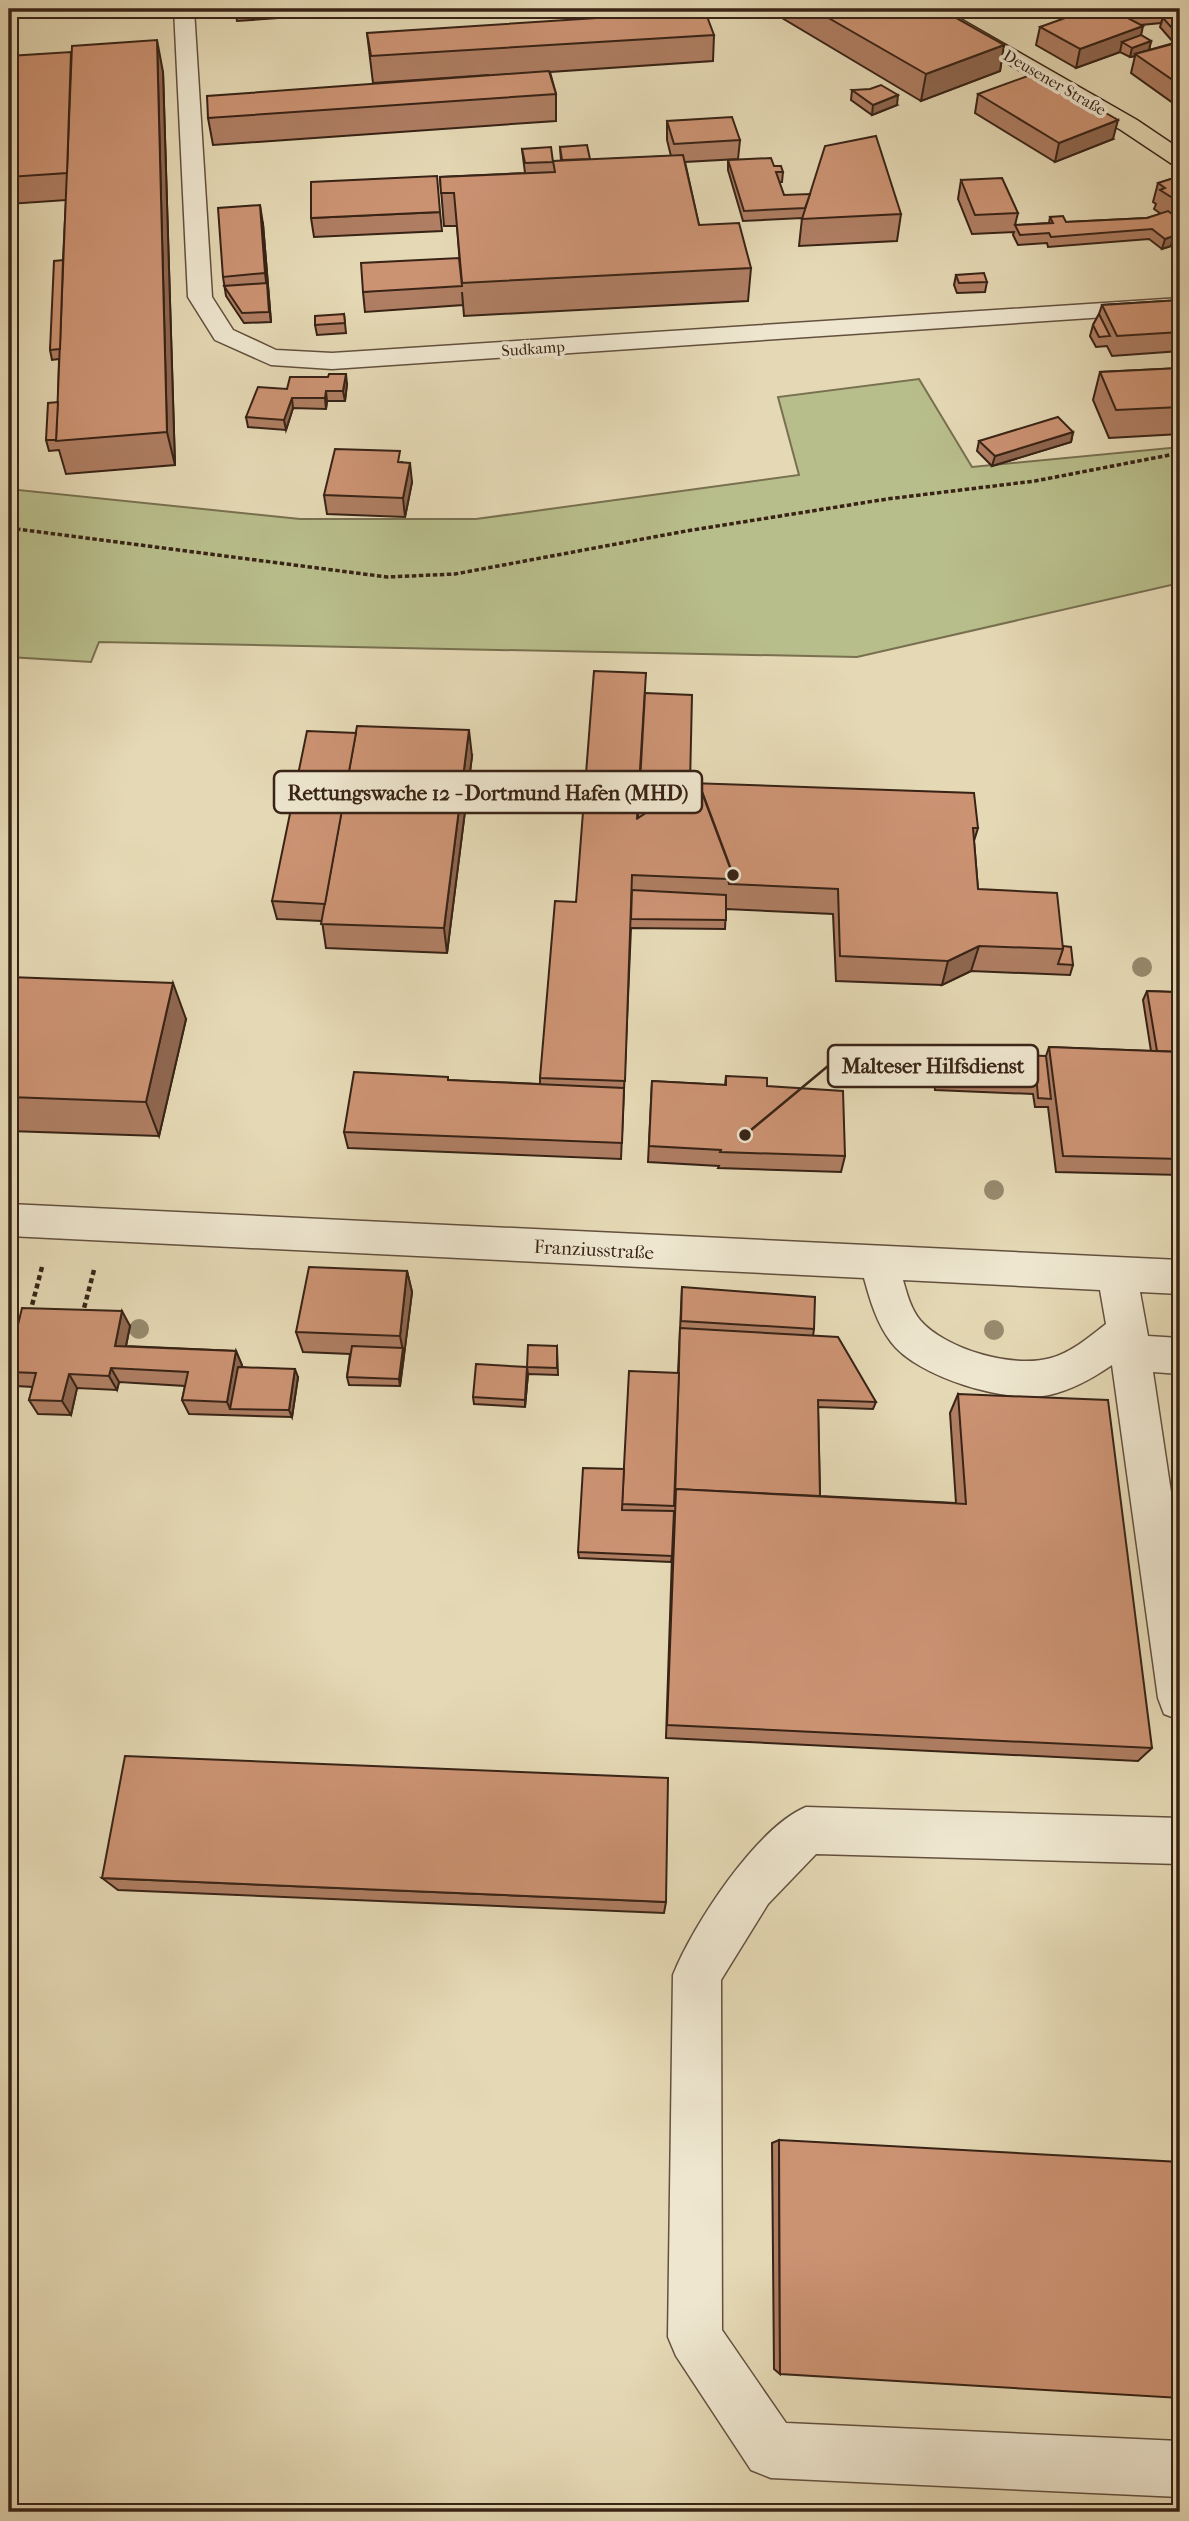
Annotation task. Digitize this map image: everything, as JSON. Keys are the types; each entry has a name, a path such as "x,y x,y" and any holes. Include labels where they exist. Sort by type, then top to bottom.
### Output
{"main road":[{"name":"Deusener Straße","path":"929,9 1129,125 1180,159"}],"street":[{"name":"Sudkamp","path":"184,9 178,53 200,297 224,335 271,357 332,361 1180,305"},
{"name":"Franziusstraße","path":"9,1220 1180,1277"},
{"path":"878,1263 897,1318 908,1335 952,1364 997,1376 1047,1377 1085,1363 1128,1342 1180,1356"},
{"path":"1117,1274 1180,1698"},
{"path":"1180,1841 806,1830 751,1887 698,1975 695,2337 771,2450 1180,2469"}],"path":[{"path":"9,528 387,577 455,574 686,531 887,499 1034,481 1180,453"},
{"path":"80,1324 106,1225"},
{"path":"29,1321 32,1308"},
{"path":"9,1401 15,1374"}],"green space":[{"path":"919,379 972,467 1180,447 1180,583 857,657 99,642 91,662 9,657 9,489 300,519 476,519 799,475 778,397"}],"building":[{"path":"813,9 940,9 1004,45 926,74"},
{"path":"1090,9 1111,9 1143,26 1080,49 1040,27"},
{"path":"1158,9 1164,14 1137,16 1128,10"},
{"path":"705,11 714,35 371,56 367,33"},
{"path":"1180,16 1180,37 1163,18"},
{"path":"1141,35 1151,41 1132,48 1122,42"},
{"path":"157,40 167,432 56,441 72,46"},
{"path":"1180,42 1180,85 1135,54"},
{"path":"71,52 67,173 9,177 9,56"},
{"path":"549,71 556,94 208,118 207,96"},
{"path":"1036,73 1118,120 1059,143 978,94"},
{"path":"881,85 898,95 873,105 852,90 870,89"},
{"path":"732,117 740,140 674,144 667,121"},
{"path":"876,136 901,214 802,219 825,146"},
{"path":"587,145 590,159 562,160 560,147"},
{"path":"551,147 553,162 525,163 522,149"},
{"path":"683,155 699,225 739,223 751,268 462,283 454,193 441,193 440,177 555,172 553,161"},
{"path":"771,158 774,166 781,166 783,172 776,172 784,195 810,194 805,208 744,211 728,160"},
{"path":"437,176 440,212 311,218 311,182"},
{"path":"1180,176 1180,200 1160,190 1165,188 1158,183"},
{"path":"1002,178 1018,213 975,215 961,180"},
{"path":"260,205 265,273 223,277 218,208"},
{"path":"1168,211 1180,220 1180,239 1173,236 1165,239 1152,229 1051,237 1049,233 1020,235 1015,225 1053,223 1050,217 1063,216 1066,222 1147,218"},
{"path":"459,258 462,286 363,292 361,263"},
{"path":"63,260 60,349 50,350 54,261"},
{"path":"984,273 987,282 959,283 956,275"},
{"path":"267,283 269,312 242,313 224,286"},
{"path":"1180,300 1180,332 1117,336 1102,305"},
{"path":"344,314 345,323 315,325 315,316"},
{"path":"1099,314 1110,336 1099,337 1093,325"},
{"path":"1180,368 1180,407 1116,410 1100,372"},
{"path":"329,374 346,374 343,391 326,391 325,398 292,398 284,420 246,417 258,387 287,389 290,377 328,377"},
{"path":"58,402 56,440 46,440 48,403"},
{"path":"1058,417 1073,432 995,456 979,441"},
{"path":"335,449 400,451 398,462 410,463 403,498 324,495"},
{"path":"594,671 646,673 637,818 690,783 974,793 978,828 973,828 978,889 1057,893 1063,949 979,946 948,961 840,956 838,889 729,884 728,879 632,875 625,1081 540,1078 555,901 576,902"},
{"path":"645,693 692,695 690,784 638,818"},
{"path":"357,726 469,730 444,928 321,924"},
{"path":"307,731 356,733 325,904 272,901"},
{"path":"632,890 726,895 726,920 631,919"},
{"path":"1063,946 1071,947 1073,965 1058,964"},
{"path":"9,977 173,983 146,1102 9,1097"},
{"path":"1147,991 1174,992 1180,1030 1180,1052 1157,1051"},
{"path":"1049,1047 1180,1052 1180,1159 1063,1156"},
{"path":"957,1053 1046,1056 1051,1099 1038,1098 1037,1085 937,1081 936,1063"},
{"path":"354,1072 448,1077 448,1080 624,1088 622,1143 344,1132"},
{"path":"726,1076 767,1078 767,1086 843,1091 845,1156 720,1152 721,1150 649,1146 652,1081 726,1085"},
{"path":"309,1267 407,1271 400,1336 296,1332"},
{"path":"682,1287 815,1297 814,1329 681,1321"},
{"path":"22,1308 122,1311 115,1346 236,1351 227,1402 182,1400 188,1372 111,1368 109,1376 69,1374 62,1401 29,1400 36,1373 9,1372"},
{"path":"680,1328 838,1337 876,1402 818,1400 820,1496 676,1489 675,1500"},
{"path":"528,1345 557,1346 557,1368 527,1367"},
{"path":"352,1346 403,1348 399,1379 347,1377"},
{"path":"476,1364 527,1367 525,1400 473,1397"},
{"path":"238,1367 295,1369 289,1410 230,1409"},
{"path":"629,1371 679,1373 674,1506 622,1504"},
{"path":"958,1394 1108,1400 1152,1748 667,1725 676,1489 966,1504"},
{"path":"583,1468 624,1469 622,1510 674,1511 672,1556 578,1552"},
{"path":"125,1756 668,1778 666,1902 102,1878"},
{"path":"779,2140 1180,2162 1180,2398 780,2374"}],"place":[{"name":"Rettungswache 12 - Dortmund Hafen (MHD)","path":"733,875"},
{"name":"Malteser Hilfsdienst","path":"745,1135"}]}
